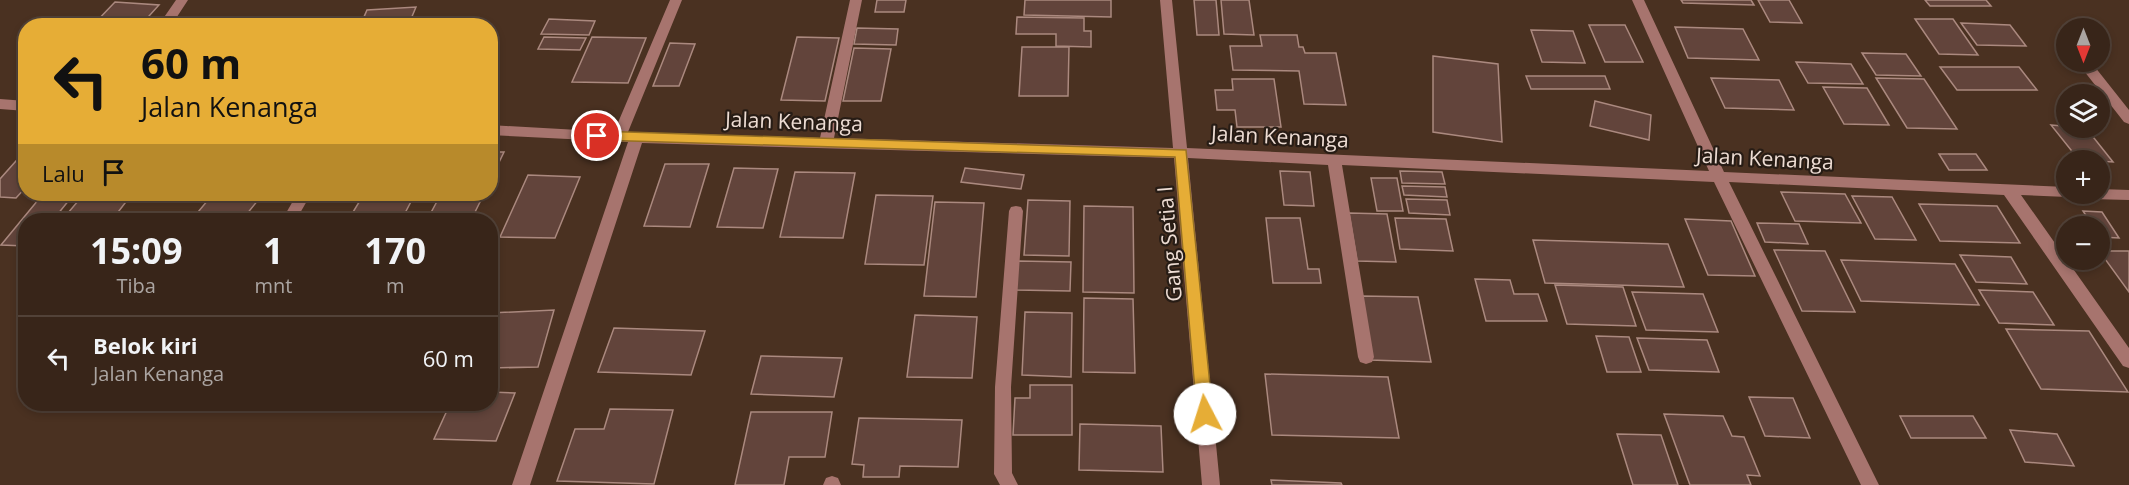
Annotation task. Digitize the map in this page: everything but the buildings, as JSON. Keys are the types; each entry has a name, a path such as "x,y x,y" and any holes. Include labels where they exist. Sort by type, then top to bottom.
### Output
{"street":[{"path":"170,18 182,0"},
{"path":"619,137 676,0"},
{"path":"826,143 856,0"},
{"name":"Gang Setia I","path":"1166,0 1211,485"},
{"path":"1638,0 1719,177 1870,485"},
{"path":"2092,72 2129,119"},
{"path":"0,104 18,105"},
{"name":"Jalan Kenanga","path":"498,130 619,137 1181,153 2056,192"},
{"path":"521,485 637,137"},
{"path":"1334,160 1366,357"},
{"path":"2009,190 2129,361"},
{"path":"2110,194 2129,195"},
{"path":"1009,485 1003,474 1003,387 1016,211"}],"route":[{"path":"597,136 1181,153 1205,414"}]}
